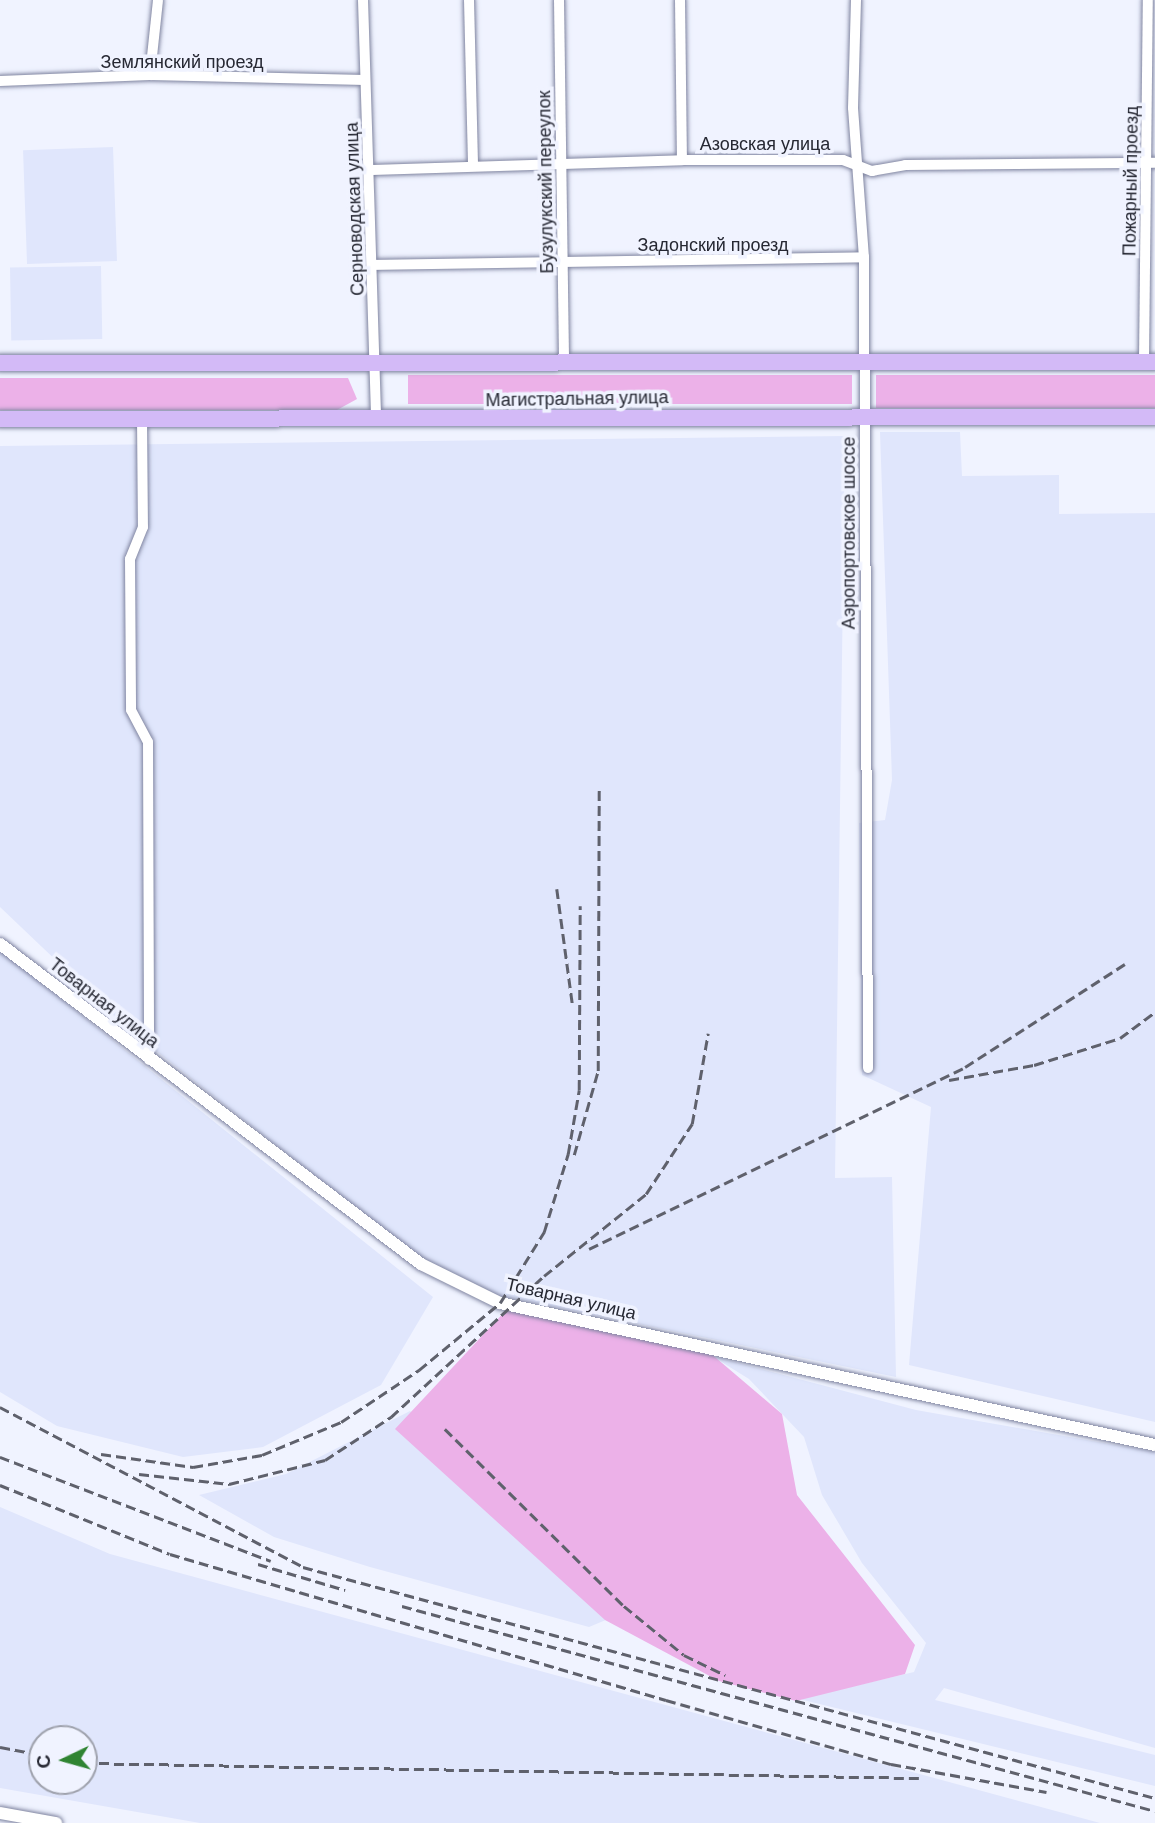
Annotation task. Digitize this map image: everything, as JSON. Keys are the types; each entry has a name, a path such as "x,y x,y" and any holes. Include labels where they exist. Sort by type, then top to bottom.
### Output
{"main road":[{"name":"Магистральная улица","path":"0,363 1149,362"},
{"name":"Магистральная улица","path":"0,419 1155,416"}],"street":[{"path":"150,75 158,0"},
{"name":"Серноводская улица","path":"363,0 365,80 372,170 376,417"},
{"path":"470,0 473,165"},
{"name":"Бузулукский переулок","path":"559,0 564,364"},
{"path":"680,0 682,160"},
{"name":"Аэропортовское шоссе","path":"856,0 853,108 862,165 864,257 868,1068"},
{"name":"Пожарный проезд","path":"1148,0 1151,163 1149,362"},
{"name":"Землянский проезд","path":"0,81 150,75 365,80"},
{"name":"Азовская улица","path":"372,170 682,160 862,165 872,171 905,164 1151,163"},
{"name":"Задонский проезд","path":"373,265 563,258 710,264 864,257"},
{"path":"142,418 143,527 130,559 131,710 148,743 149,1060"},
{"name":"Товарная улица","path":"0,944 149,1060 421,1264 500,1303 1155,1445"},
{"path":"0,1813 56,1823"}],"shaded area":[{"path":"113,147 117,261 27,264 23,150"},
{"path":"101,266 102,339 11,341 10,268"},
{"path":"408,375 852,375 852,404 408,404"},
{"path":"876,375 1155,375 1155,408 876,408"},
{"path":"0,378 348,378 357,399 337,410 0,410"},
{"path":"880,432 960,432 962,476 1059,475 1059,514 1155,513 1155,1422 909,1365 931,1107 862,1075 859,823 885,820 892,780"},
{"path":"845,436 835,1178 892,1177 896,1377 497,1295 424,1261 127,1028 0,907 0,446"},
{"path":"0,950 433,1297 381,1385 263,1447 183,1457 57,1426 0,1392"},
{"path":"511,1305 702,1346 782,1414 797,1495 915,1645 905,1674 796,1701 719,1681 605,1620 395,1429"},
{"path":"712,1356 916,1410 1155,1452 1155,1748 944,1688 935,1700 1155,1755 1155,1786 799,1699 914,1672 926,1643 862,1563 822,1495 804,1437 749,1379"},
{"path":"410,1411 520,1514 613,1617 589,1627 370,1567 274,1537 199,1495 286,1474"},
{"path":"0,1507 110,1554 1100,1823 200,1823 40,1795 98,1795 98,1725 28,1725 28,1793 0,1788"}],"railway":[{"path":"574,1155 598,1071 599,788"},
{"path":"557,889 573,1007"},
{"path":"101,1454 193,1467 262,1455 341,1422 419,1370 500,1303 544,1232 568,1154 579,1090 580,906"},
{"path":"589,1249 965,1067 1128,962"},
{"path":"949,1080 1034,1065 1120,1038 1155,1012"},
{"path":"139,1474 229,1484 325,1460 391,1417 544,1276 646,1194 692,1124 708,1033"},
{"path":"0,1407 303,1567 1155,1798"},
{"path":"445,1429 624,1606 684,1655 725,1675"},
{"path":"0,1457 271,1561"},
{"path":"0,1485 170,1554 666,1700 891,1764 1046,1792"},
{"path":"258,1564 345,1590"},
{"path":"402,1606 1155,1811"},
{"path":"0,1747 28,1752"},
{"path":"98,1763 920,1778"}]}
